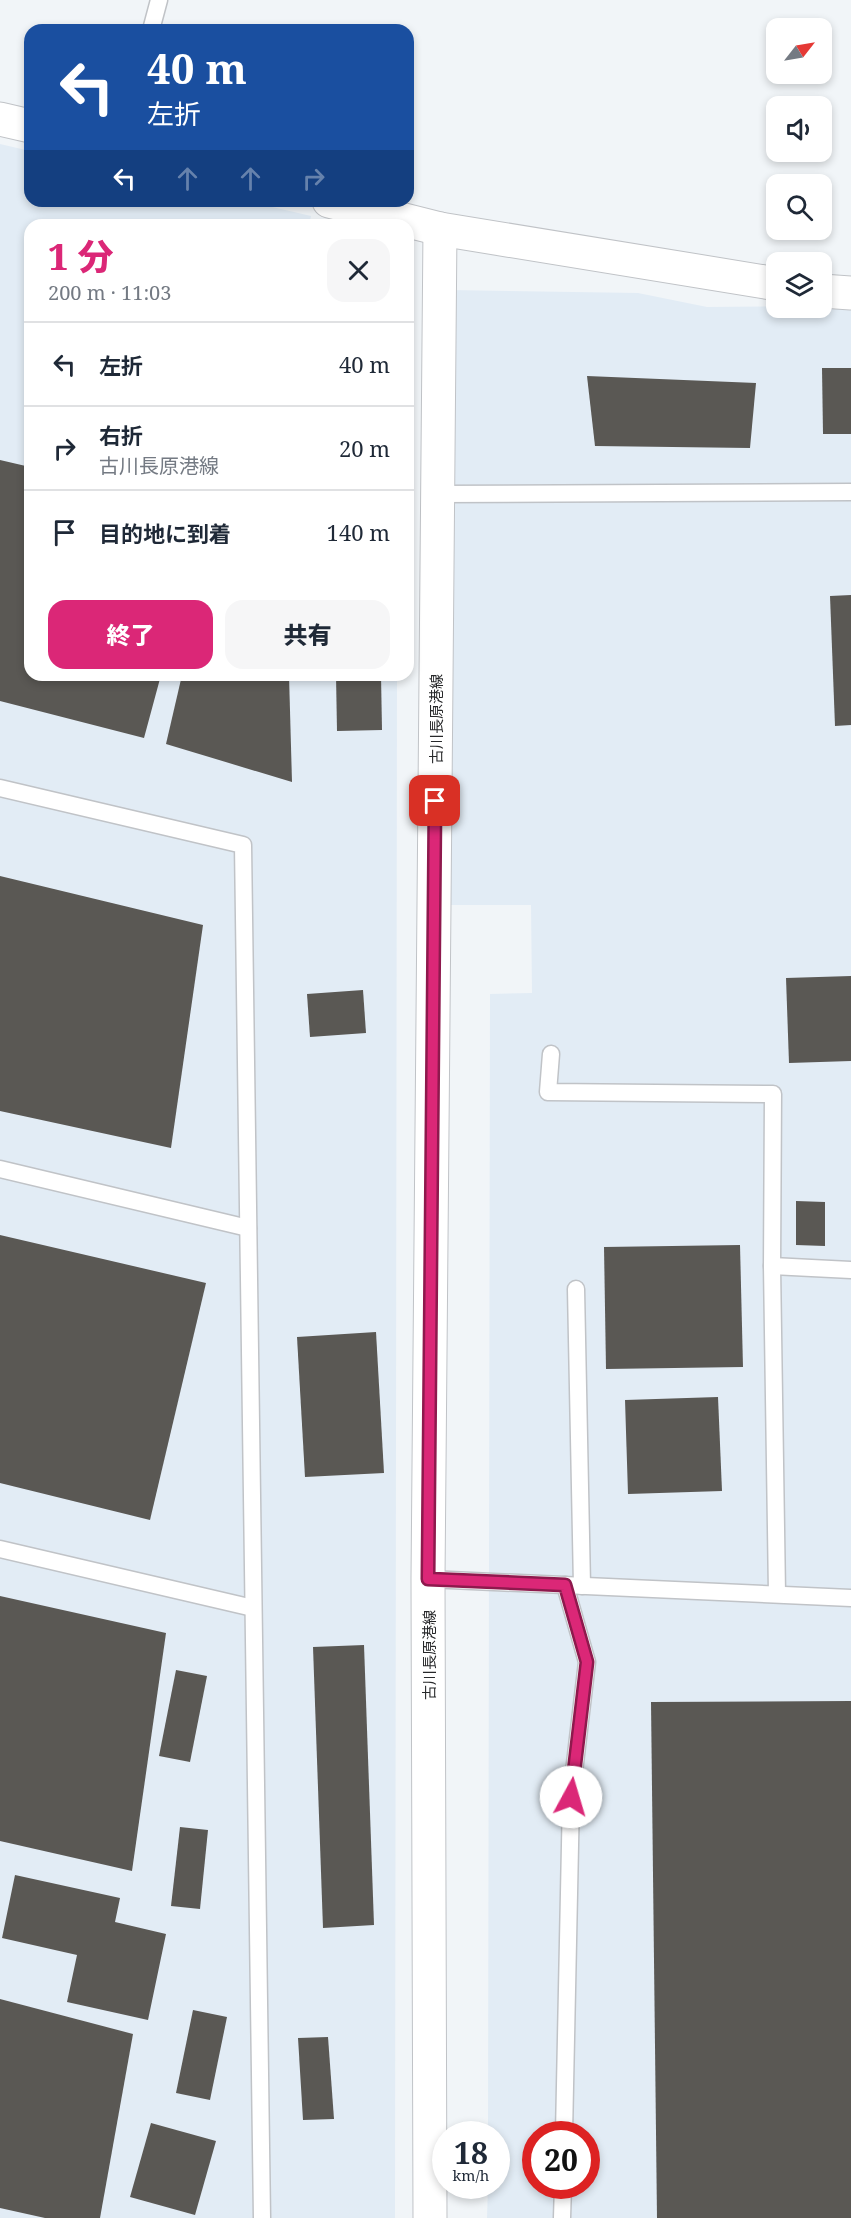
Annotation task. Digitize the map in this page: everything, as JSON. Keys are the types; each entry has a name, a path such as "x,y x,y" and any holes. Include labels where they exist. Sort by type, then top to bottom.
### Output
{"main road":[{"path":"0,119 24,125"},
{"path":"353,207 400,219"},
{"path":"414,222 440,229 766,282"},
{"name":"古川長原港線","path":"430,2218 428,1579 440,229"},
{"path":"832,292 851,293"}],"lane":[{"path":"153,24 159,0"},
{"path":"437,494 851,492"},
{"path":"0,788 243,845 262,2218"},
{"path":"551,1054 548,1092 773,1094 772,1266 777,1594"},
{"path":"0,1169 248,1228"},
{"path":"772,1266 851,1270"},
{"path":"576,1289 582,1586"},
{"path":"0,1548 253,1608"},
{"path":"428,1579 851,1598"},
{"path":"564,2121 571,1797 587,1662 565,1585"},
{"path":"562,2218 563,2199"}],"shaded area":[{"path":"0,144 24,150 24,207 273,207 311,216 310,219 24,219 24,681 397,681 395,2218 0,2218"},
{"path":"448,290 638,293 707,307 766,307 766,318 832,318 832,306 851,306 851,2218 487,2218 488,2199 510,2199 510,2121 488,2121 490,994 532,993 531,905 450,905"}],"building":[{"path":"822,368 851,368 851,434 823,434"},
{"path":"587,376 756,383 750,448 595,446"},
{"path":"0,460 24,466 24,681 159,681 144,738 0,701"},
{"path":"851,595 851,725 835,726 830,596"},
{"path":"181,681 289,681 292,782 166,744"},
{"path":"336,681 381,681 382,730 337,731"},
{"path":"0,876 203,925 171,1148 0,1111"},
{"path":"851,976 851,1061 789,1063 786,978"},
{"path":"363,990 366,1033 310,1037 307,994"},
{"path":"796,1201 825,1202 825,1246 796,1245"},
{"path":"0,1235 206,1283 150,1520 0,1483"},
{"path":"740,1245 743,1367 606,1369 604,1247"},
{"path":"376,1332 384,1473 305,1477 297,1337"},
{"path":"718,1397 722,1491 628,1494 625,1400"},
{"path":"0,1596 166,1633 132,1871 0,1841"},
{"path":"364,1645 374,1925 323,1928 313,1647"},
{"path":"176,1670 207,1676 190,1762 159,1756"},
{"path":"851,1701 851,2218 657,2218 651,1702"},
{"path":"180,1827 208,1830 200,1909 171,1906"},
{"path":"15,1875 120,1898 115,1922 166,1934 148,2020 67,2002 77,1955 2,1938"},
{"path":"0,1999 133,2034 100,2218 45,2218 0,2208"},
{"path":"193,2010 227,2017 210,2100 176,2093"},
{"path":"328,2037 334,2119 303,2120 298,2038"},
{"path":"151,2123 216,2141 195,2215 130,2197"}],"route":[{"path":"435,801 428,1579 565,1585 587,1662 571,1797"}]}
